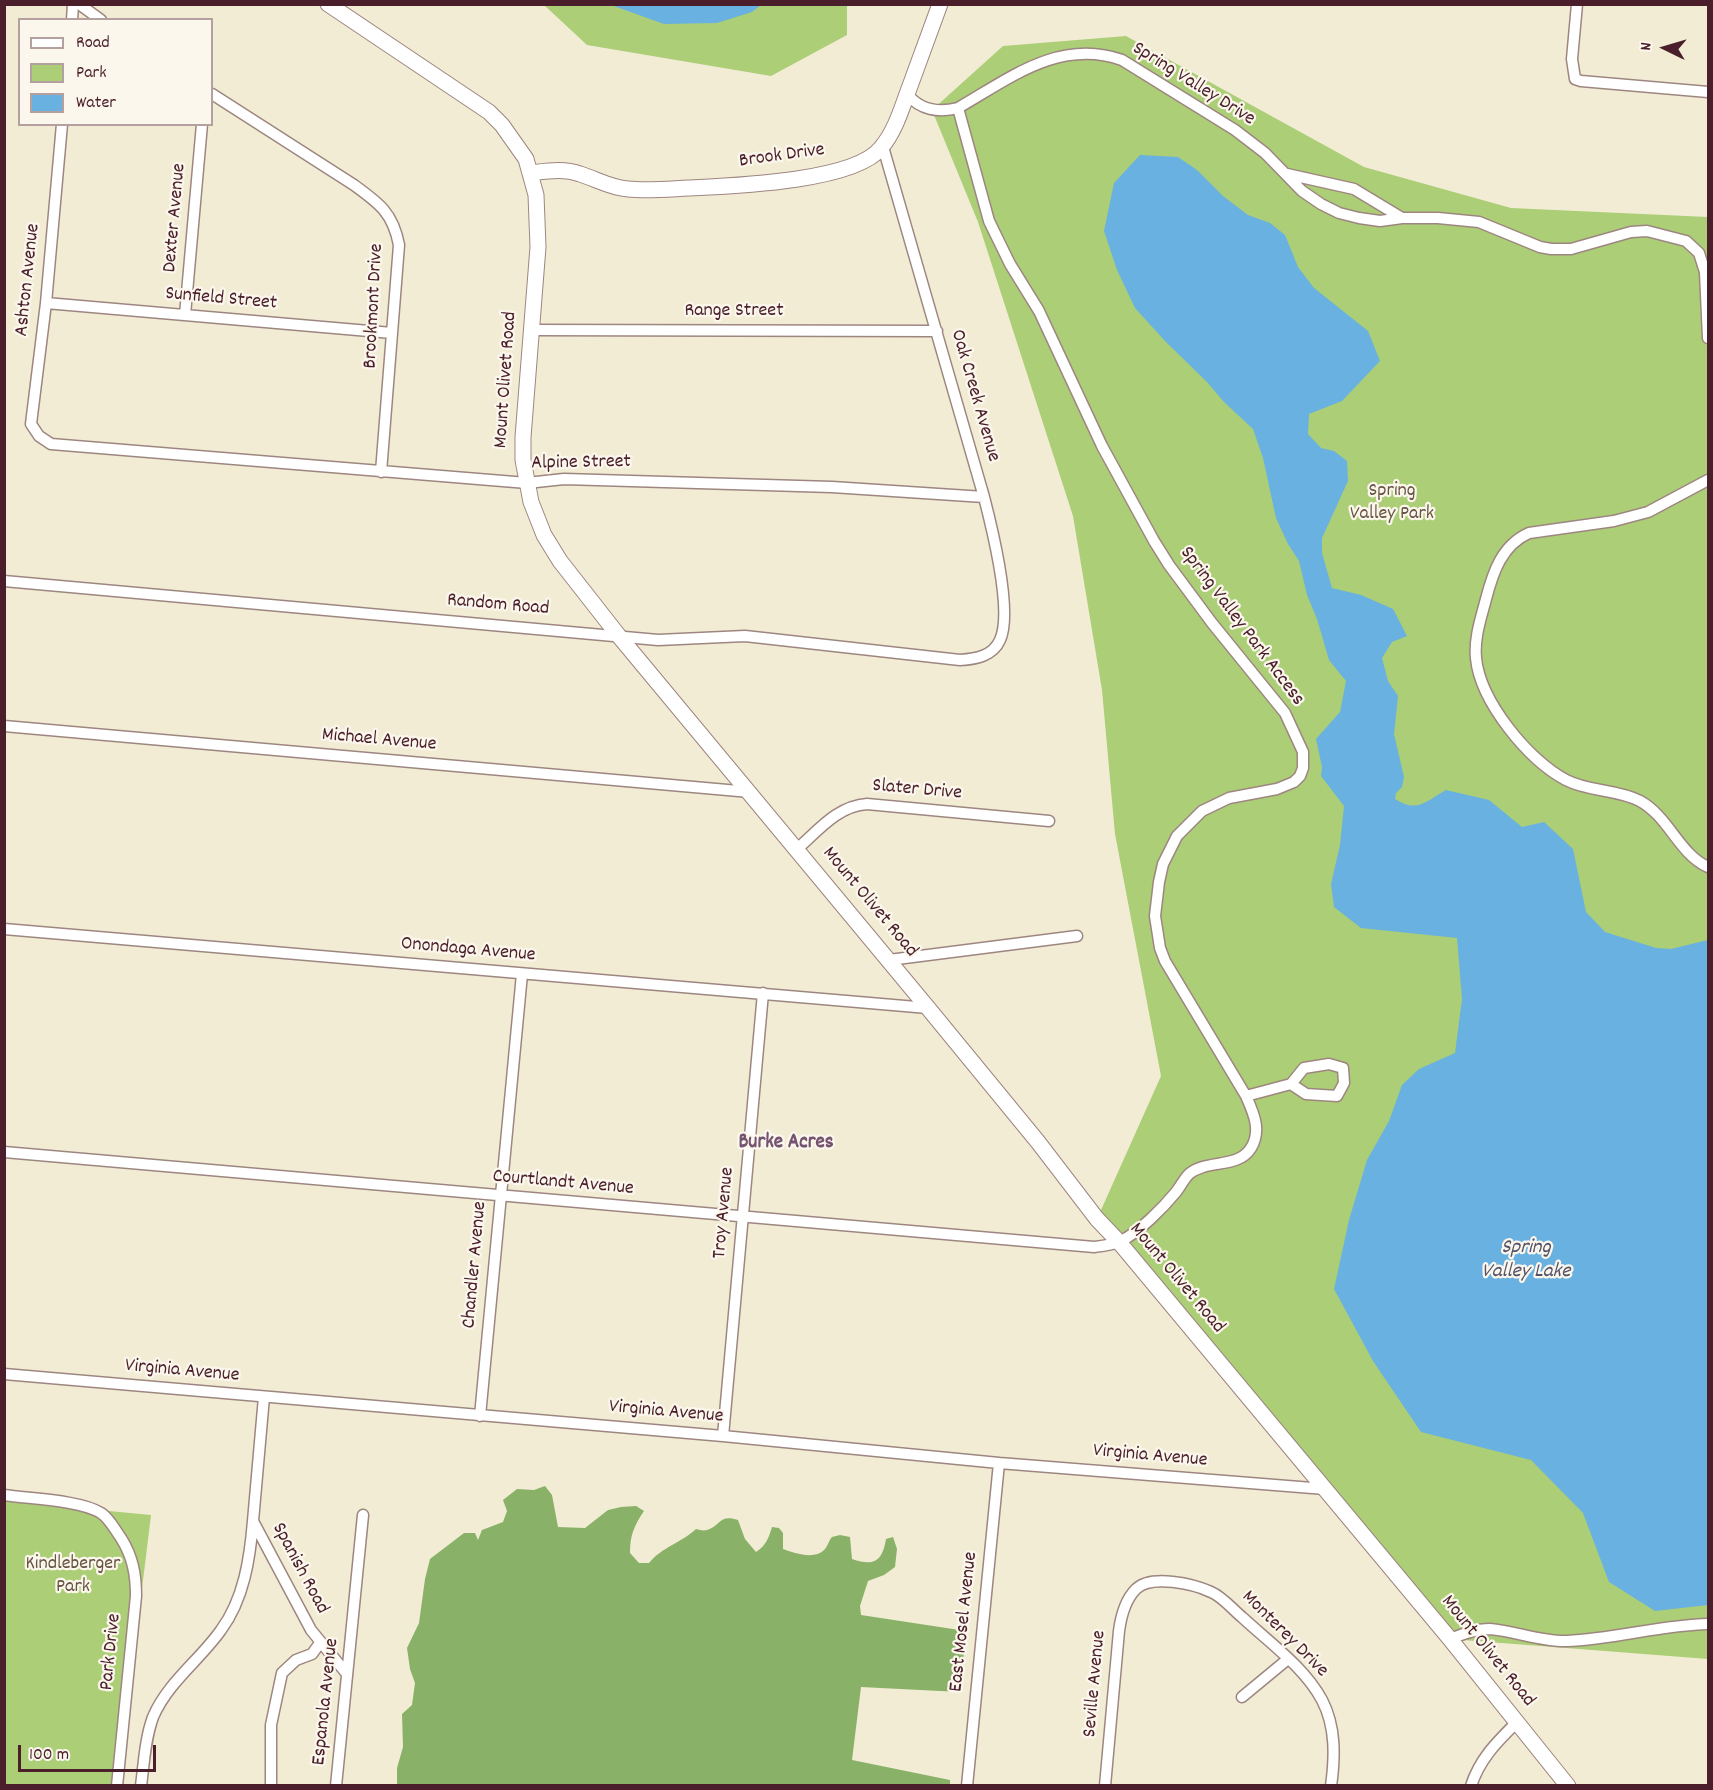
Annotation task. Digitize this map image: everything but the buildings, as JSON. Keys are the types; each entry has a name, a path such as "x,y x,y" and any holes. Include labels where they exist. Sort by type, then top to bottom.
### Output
{"street":[{"path":"79,4 98,18"},
{"name":"Mount Olivet Road","path":"328,4 489,111 526,159 536,195 538,231 523,460 531,502 551,549 618,635 1038,1142 1097,1219 1119,1242 1450,1639 1568,1785"},
{"path":"883,147 902,110 940,4"},
{"path":"1577,4 1572,60 1575,79 1708,92"},
{"name":"Spring Valley Drive","path":"907,94 919,105 933,110 958,108 1042,61 1077,53 1107,55 1122,60 1209,112 1265,153 1302,191 1340,213 1380,221 1402,218 1438,218 1479,222 1540,247 1551,249 1571,249 1631,232 1647,231 1686,241 1699,254 1705,272 1708,338"},
{"name":"Brookmont Drive","path":"213,95 354,185 385,210 392,221 399,245 381,472"},
{"name":"Spring Valley Park Access","path":"958,108 989,221 1010,264 1039,311 1102,446 1169,565 1212,623 1285,713 1303,752 1303,768 1294,782 1277,789 1229,798 1202,811 1188,823 1173,842 1163,864 1158,882 1155,916 1156,932 1165,961 1246,1096 1257,1126 1256,1136 1249,1151 1235,1160 1189,1174 1167,1202 1119,1242"},
{"name":"Ashton Avenue","path":"39,436 31,424 46,303 62,126"},
{"name":"Dexter Avenue","path":"185,315 202,126"},
{"name":"Brook Drive","path":"530,173 568,171 608,185 628,189 793,181 828,173 866,160 883,147"},
{"name":"Oak Creek Avenue","path":"883,147 995,542 1003,604 1003,629 1000,640 988,654"},
{"path":"1287,174 1354,189 1402,218"},
{"name":"Sunfield Street","path":"46,303 392,333"},
{"name":"Range Street","path":"531,330 937,331"},
{"name":"Alpine Street","path":"39,436 51,444 527,483 564,479 820,486 984,497"},
{"path":"1708,480 1648,512 1614,521 1529,533 1520,537 1503,554 1496,568 1482,613 1476,652 1479,672 1492,701 1510,729 1544,766 1565,780 1576,784 1641,801 1662,818 1691,856 1708,867"},
{"name":"Random Road","path":"4,581 658,640 745,636 960,660 971,660 988,654"},
{"name":"Michael Avenue","path":"4,726 750,792"},
{"name":"Slater Drive","path":"797,849 837,814 856,804 1049,821"},
{"name":"Onondaga Avenue","path":"4,929 928,1008"},
{"path":"889,960 1077,936"},
{"name":"Chandler Avenue","path":"480,1416 522,974"},
{"name":"Troy Avenue","path":"723,1436 763,993"},
{"path":"1246,1096 1291,1084 1304,1068 1329,1064 1343,1068 1344,1083 1337,1096 1306,1094 1291,1084"},
{"name":"Courtlandt Avenue","path":"4,1152 1094,1247 1119,1242"},
{"name":"Virginia Avenue","path":"4,1374 723,1436 999,1463 1324,1489"},
{"name":"Spanish Road","path":"264,1397 253,1521 311,1630 348,1674"},
{"name":"East Mosel Avenue","path":"967,1785 999,1463"},
{"name":"Park Drive","path":"4,1495 85,1506 101,1513 110,1522 130,1555 136,1580 136,1596 117,1785"},
{"name":"Espanola Avenue","path":"336,1785 363,1515"},
{"path":"141,1785 153,1718 170,1688 221,1630 229,1616 250,1560 253,1521"},
{"name":"Monterey Drive","path":"1136,1589 1154,1582 1173,1582 1213,1592 1288,1659 1312,1684 1330,1718 1334,1760 1331,1785"},
{"name":"Seville Avenue","path":"1105,1785 1119,1631 1122,1614 1136,1589"},
{"path":"1450,1639 1475,1630 1489,1629 1563,1641 1594,1640 1654,1628 1708,1624"},
{"path":"271,1785 272,1725 275,1696 282,1673 297,1660 312,1654 320,1643"},
{"path":"1242,1696 1288,1659"},
{"path":"1471,1785 1480,1763 1517,1722"}],"green space":[{"path":"544,5 847,5 847,35 771,76 587,45"},
{"name":"Spring Valley Park","path":"1126,36 1364,167 1511,208 1708,217 1708,1659 1450,1639 1097,1219 1161,1076 1115,834 1102,690 1073,516 978,222 932,110 1003,46"},
{"path":"545,1486 552,1495 558,1527 585,1528 608,1510 621,1507 636,1506 644,1511 633,1531 630,1547 630,1553 639,1563 649,1563 696,1529 707,1530 727,1518 738,1520 745,1539 756,1552 765,1544 772,1527 779,1528 783,1533 783,1549 804,1555 820,1553 832,1537 840,1535 850,1537 852,1559 866,1562 879,1558 886,1539 893,1537 897,1549 895,1567 884,1575 868,1581 860,1606 861,1615 966,1631 960,1692 861,1687 852,1760 950,1780 950,1785 397,1785 397,1768 403,1747 402,1714 412,1705 415,1683 407,1648 419,1623 430,1559 464,1533 475,1533 478,1540 482,1530 503,1522 507,1511 503,1500 517,1489 534,1490"},
{"name":"Kindleberger Park","path":"4,1501 151,1515 118,1785 5,1785"}],"water":[{"path":"611,5 761,5 752,12 717,23 664,24"},
{"name":"Spring Valley Lake","path":"1140,155 1178,157 1197,170 1223,196 1248,215 1270,223 1285,235 1298,267 1314,288 1368,331 1380,361 1342,401 1309,414 1308,434 1321,448 1334,451 1347,461 1348,481 1322,538 1322,553 1332,588 1361,595 1393,609 1407,636 1392,642 1382,658 1388,681 1398,696 1394,734 1404,777 1402,787 1396,793 1395,799 1409,805 1421,804 1446,790 1489,800 1522,827 1544,822 1573,849 1586,912 1605,932 1656,948 1671,949 1708,940 1708,1605 1655,1611 1609,1582 1583,1513 1531,1460 1421,1432 1373,1361 1334,1289 1349,1220 1367,1160 1389,1121 1402,1085 1419,1069 1455,1053 1462,999 1457,938 1361,928 1334,907 1331,884 1340,845 1344,806 1321,776 1322,767 1316,739 1340,712 1346,681 1329,660 1307,595 1299,561 1276,518 1263,458 1253,429 1224,402 1135,308 1117,270 1104,231 1114,183"}],"district":[{"name":"Burke Acres","path":"786,1144"}]}
